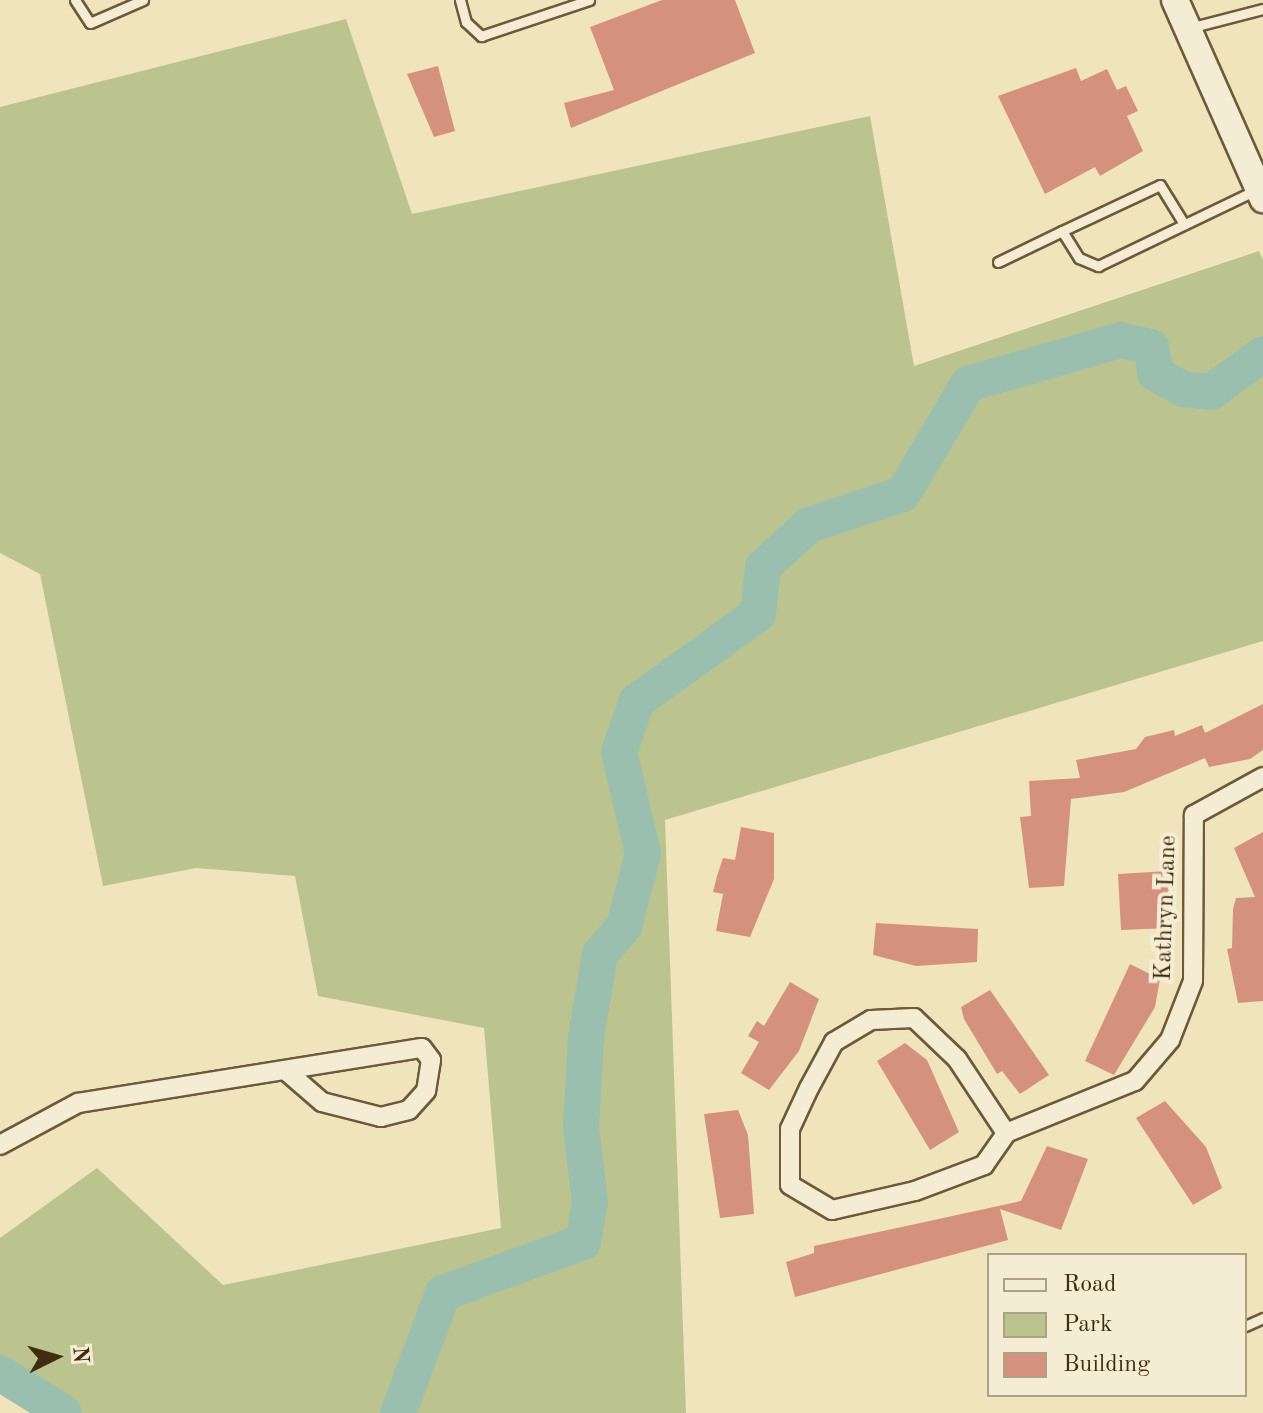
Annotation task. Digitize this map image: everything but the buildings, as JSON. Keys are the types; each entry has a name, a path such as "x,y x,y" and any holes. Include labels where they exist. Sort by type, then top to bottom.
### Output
{"street":[{"path":"1175,0 1261,194"},
{"name":"Kathryn Lane","path":"1006,1133 1135,1081 1170,1040 1193,981 1194,815 1263,777"},
{"path":"914,1018 957,1059 1006,1133 984,1165 915,1191 832,1210 790,1185 790,1129 834,1042 871,1020 914,1018"},
{"path":"0,1145 78,1103 422,1048 431,1060 426,1091 409,1110 381,1117 322,1102 285,1070"}],"lane":[{"path":"75,0 90,23 143,0"},
{"path":"460,0 466,22 481,36 589,0"},
{"path":"1188,28 1263,9"},
{"path":"998,262 1160,185 1184,224"},
{"path":"1062,231 1079,258 1098,266 1184,224 1261,194"}],"green space":[{"path":"346,19 412,214 870,116 914,366 1259,251 1263,260 1263,641 665,820 686,1413 80,1413 0,1356 0,1238 97,1168 223,1285 501,1228 484,1028 318,996 295,876 196,868 103,886 40,574 0,553 0,107"}],"waterway":[{"path":"398,1413 443,1293 583,1242 590,1202 581,1127 586,1037 600,954 624,926 643,854 619,752 637,701 758,614 763,567 809,525 903,494 968,384 1120,340 1151,347 1155,373 1183,389 1211,392 1263,354"},
{"path":"0,1373 64,1413"}]}
